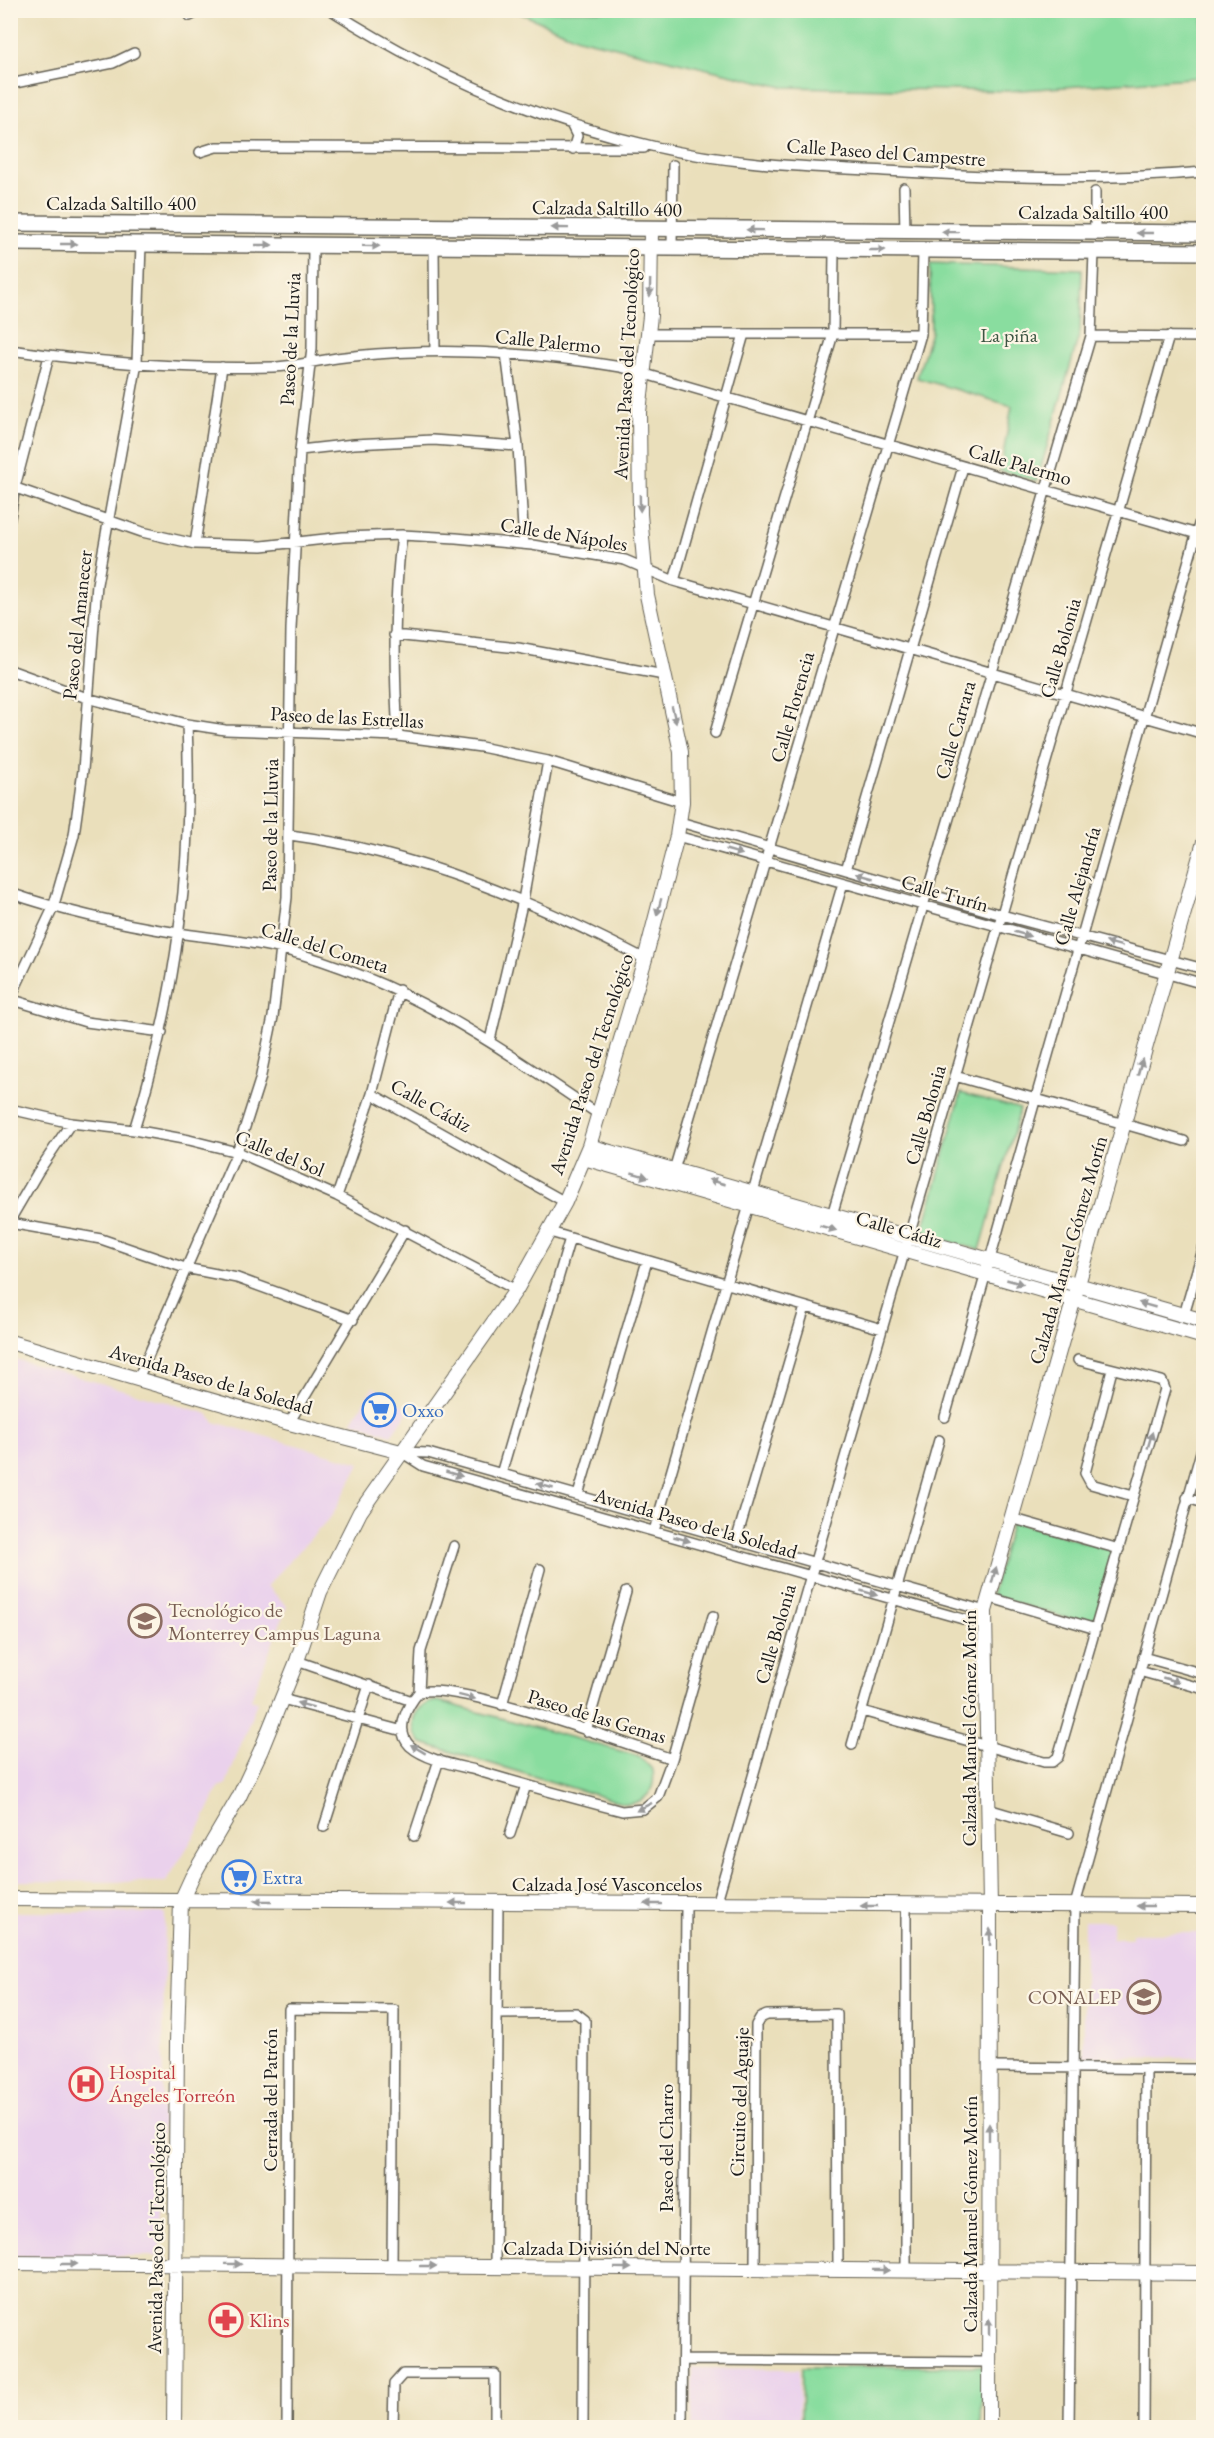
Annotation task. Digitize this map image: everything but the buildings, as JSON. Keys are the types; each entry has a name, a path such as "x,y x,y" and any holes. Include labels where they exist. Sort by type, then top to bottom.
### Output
{"main road":[{"name":"Calzada Saltillo 400","path":"10,223 1203,233"},
{"name":"Avenida Paseo del Tecnológico","path":"174,2427 174,2264 181,1901 192,1877 239,1797 282,1699 320,1592 339,1549 360,1512 400,1452 516,1290 565,1202 586,1152 598,1114 645,959 677,836 682,802 681,752 652,626 644,568 639,472 641,375 648,334 651,229"},
{"name":"Calzada Saltillo 400","path":"10,243 1203,252"},
{"name":"Calzada Manuel Gómez Morín","path":"989,2427 990,1906 986,1744 986,1611 1203,842"},
{"name":"Calle Cádiz","path":"586,1152 674,1170 751,1199 832,1215 907,1244"},
{"name":"Calle Cádiz","path":"586,1152 1076,1292 1203,1336"},
{"name":"Calle Cádiz","path":"1076,1292 1203,1321"},
{"name":"Avenida Paseo de la Soledad","path":"10,1342 289,1423 400,1452"},
{"name":"Calzada José Vasconcelos","path":"10,1899 1203,1906"},
{"name":"Calzada División del Norte","path":"10,2263 1203,2272"}],"street":[{"path":"190,16 202,10"},
{"name":"Calle Paseo del Campestre","path":"331,10 424,64 493,95 571,124 657,148 795,165 982,177 1135,178 1203,172"},
{"path":"10,84 113,63 134,53"},
{"path":"571,124 577,136 573,148"},
{"path":"201,152 216,147 657,148"},
{"path":"672,248 673,165"},
{"path":"904,188 905,231"},
{"path":"1095,192 1095,233"},
{"name":"Paseo del Amanecer","path":"10,999 53,908 74,835 83,770 87,698 98,584 136,363 141,244"},
{"name":"Paseo de la Lluvia","path":"138,1379 237,1152 266,1048 287,897 295,541 300,450 310,362 313,245"},
{"path":"434,247 435,351"},
{"path":"715,733 833,334 834,250"},
{"name":"Calle Florencia","path":"674,1170 921,334 923,250"},
{"name":"Calle Carrara","path":"832,1215 1091,336 1094,252"},
{"path":"648,334 921,334"},
{"path":"674,581 744,334"},
{"path":"1091,336 1203,337"},
{"name":"Calle Bolonia","path":"716,1904 1169,336"},
{"name":"Calle Palermo","path":"10,351 136,363 222,367 277,367 355,356 435,351 551,355 621,367 641,375 1200,535"},
{"path":"506,353 519,446 524,544"},
{"path":"10,518 13,487 49,356"},
{"path":"195,544 222,367"},
{"path":"300,450 354,444 433,440 519,446"},
{"path":"846,870 963,467"},
{"name":"Calle de Nápoles","path":"13,487 108,520 195,544 262,546 295,541 402,535 524,544 625,560 674,581 1203,734"},
{"name":"Calle Alejandría","path":"945,1417 1081,936 1200,535 1203,507"},
{"path":"398,736 394,635 402,535"},
{"path":"394,635 518,648 664,675"},
{"name":"Paseo de las Estrellas","path":"10,670 87,698 187,724 225,730 398,736 481,747 548,761 682,802"},
{"path":"135,1130 162,1032 180,933 189,828 187,724"},
{"path":"490,1040 523,900 548,761"},
{"name":"Calle Turín","path":"680,822 1002,915 1203,969"},
{"path":"290,835 370,849 523,900 645,959"},
{"name":"Calle Turín","path":"677,836 1203,984"},
{"path":"654,1531 843,883"},
{"name":"Calle del Cometa","path":"10,893 53,908 180,933 281,949 342,968 399,990 490,1040 598,1114"},
{"path":"337,1196 372,1094 399,990"},
{"path":"10,999 86,1022 162,1032"},
{"path":"955,1076 1184,1141"},
{"name":"Calle Cádiz","path":"372,1094 565,1202"},
{"name":"Calle del Sol","path":"10,1109 71,1124 135,1130 237,1152 337,1196 516,1290"},
{"path":"71,1124 38,1172 10,1222 93,1237 185,1268 237,1278 353,1320"},
{"path":"289,1423 405,1230"},
{"path":"550,1232 882,1329"},
{"path":"501,1474 570,1238"},
{"path":"1184,1315 1203,1246"},
{"path":"578,1496 648,1261"},
{"path":"736,1541 805,1307"},
{"path":"862,1711 1044,1762 1052,1762 1058,1757 1165,1389 1162,1381 1078,1360"},
{"path":"1112,1370 1084,1473 1090,1484 1133,1496"},
{"path":"852,1745 939,1440"},
{"path":"1069,2427 1075,1905 1203,1441"},
{"name":"Avenida Paseo de la Soledad","path":"400,1452 428,1453 986,1611"},
{"name":"Avenida Paseo de la Soledad","path":"400,1452 423,1466 894,1599 986,1611"},
{"path":"1187,1498 1203,1503"},
{"path":"1011,1518 1119,1549"},
{"path":"282,1699 403,1731 404,1718 419,1692 422,1651 454,1546"},
{"path":"502,1705 540,1569"},
{"path":"586,1731 626,1592"},
{"path":"986,1611 1096,1629"},
{"path":"672,1759 713,1616"},
{"path":"1143,1657 1203,1674"},
{"path":"297,1660 412,1701"},
{"path":"1139,1671 1203,1689"},
{"path":"324,1827 369,1685"},
{"name":"Paseo de las Gemas","path":"403,1731 410,1746 439,1760 633,1812 650,1805 658,1797 672,1759 502,1705 441,1690 419,1692"},
{"path":"414,1836 439,1760"},
{"path":"510,1834 526,1785"},
{"path":"988,1809 1069,1833"},
{"path":"495,2267 498,1903"},
{"name":"Paseo del Charro","path":"682,2427 686,1904"},
{"path":"906,1906 906,2270"},
{"name":"Cerrada del Patrón","path":"287,2265 289,2009 394,2010 392,2266"},
{"path":"497,2014 576,2013 585,2020 583,2427"},
{"name":"Circuito del Aguaje","path":"755,2269 756,2025 760,2018 767,2015 837,2014 838,2270"},
{"path":"989,2067 1203,2069"},
{"path":"1144,2427 1146,2068"},
{"path":"287,2265 287,2427"},
{"path":"683,2360 989,2362"},
{"path":"393,2427 394,2384 403,2374 495,2374 495,2427"}],"shaded area":[{"name":"Tecnológico de Monterrey Campus Laguna","path":"11,1358 202,1412 208,1414 214,1422 360,1463 333,1514 267,1586 287,1606 251,1699 257,1702 226,1784 219,1787 201,1825 166,1882 11,1881"},
{"path":"373,1387 410,1410 391,1435 352,1421"},
{"name":"Hospital Ángeles Torreón","path":"11,1912 165,1913 160,2256 11,2256"},
{"name":"CONALEP","path":"1084,1921 1112,1921 1112,1938 1132,1938 1132,1933 1203,1933 1203,2058 1084,2057"},
{"path":"692,2368 799,2369 799,2427 692,2427"}],"green space":[{"path":"515,11 1203,11 1203,77 1008,91 783,87 578,38"},
{"name":"La piña","path":"930,264 1082,269 1080,332 1037,481 1000,471 1012,406 917,378 931,332"},
{"path":"961,1093 1020,1109 980,1250 922,1234"},
{"path":"1012,1521 1115,1551 1094,1626 991,1596"},
{"path":"438,1701 639,1756 653,1770 651,1789 640,1801 626,1804 422,1743 414,1730 415,1716 423,1706"},
{"path":"983,2366 981,2427 801,2428 802,2367"}],"place":[{"name":"Oxxo","path":"379,1410"},
{"name":"Tecnológico de Monterrey Campus Laguna","path":"145,1621"},
{"name":"Extra","path":"239,1877"},
{"name":"CONALEP","path":"1144,1997"},
{"name":"Hospital Ángeles Torreón","path":"86,2084"},
{"name":"Klins","path":"226,2320"}]}
